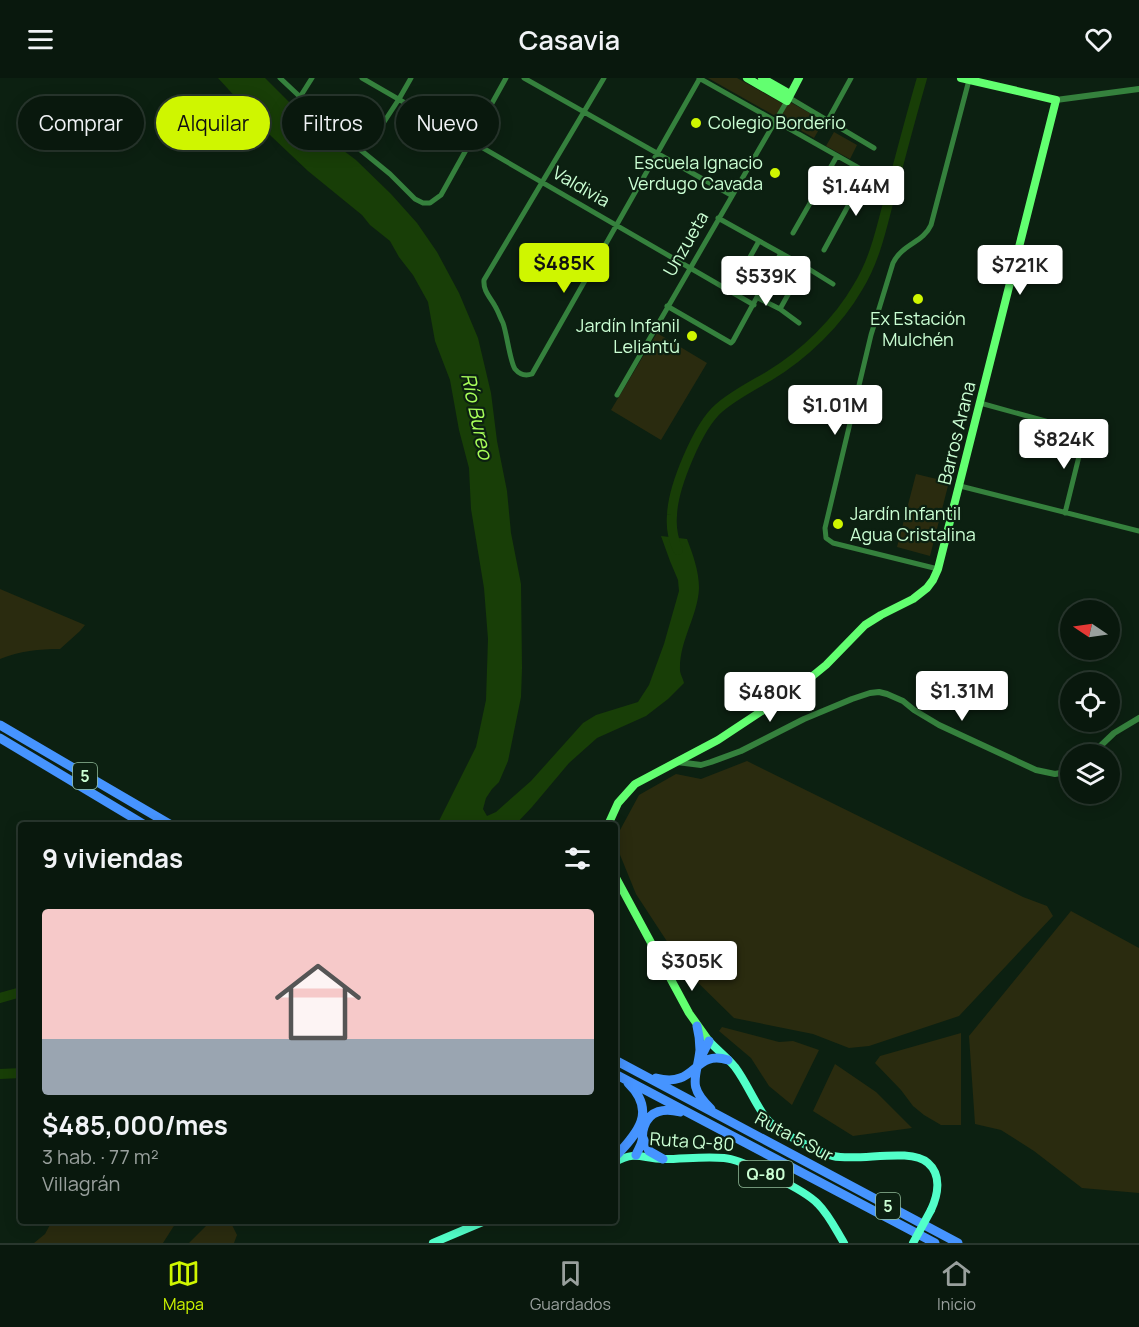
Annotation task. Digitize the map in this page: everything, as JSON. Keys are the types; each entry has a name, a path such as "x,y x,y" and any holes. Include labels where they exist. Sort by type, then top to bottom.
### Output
{"highway":[{"name":"5","path":"0,725 166,822"},
{"name":"5","path":"0,738 140,822"},
{"path":"697,1026 700,1043 694,1078 697,1091 705,1103 720,1116"},
{"path":"697,1066 709,1041"},
{"path":"637,1072 665,1080 676,1080 688,1075 705,1061 714,1058 728,1060"},
{"name":"Ruta 5 Sur","path":"618,1062 958,1243"},
{"path":"618,1075 639,1096 642,1104 642,1117 632,1136 618,1153"},
{"name":"Ruta 5 Sur","path":"618,1075 935,1243"},
{"path":"636,1155 641,1146 645,1124 656,1112 668,1110 694,1115"},
{"path":"632,1136 632,1147 636,1155"},
{"path":"643,1138 649,1151 663,1159"}],"main road":[{"path":"747,78 788,97"},
{"path":"762,78 788,97"},
{"name":"Unzueta","path":"788,97 799,78"},
{"path":"965,79 1056,100"},
{"name":"Barros Arana","path":"609,822 618,803 635,784 736,729 804,683 826,665 866,625 913,598 927,588 933,580 960,486 1056,100"},
{"path":"618,882 697,1026 736,1069 769,1121 782,1132 834,1156 862,1158 907,1155 920,1158 933,1169 937,1180 936,1195 931,1210 913,1243"},
{"name":"Ruta Q-80","path":"618,1161 636,1155 663,1159 722,1158 746,1164 814,1200 827,1215 844,1243"},
{"path":"433,1243 478,1224"}],"street":[{"path":"280,78 299,96"},
{"path":"301,96 312,78"},
{"name":"Valdivia","path":"362,78 396,97"},
{"path":"401,96 411,78"},
{"path":"496,96 506,78"},
{"path":"524,78 731,195"},
{"path":"604,78 484,280 485,291 495,305 504,326 513,365 523,375 532,374 700,78 882,182"},
{"path":"828,120 851,78"},
{"path":"1002,88 1004,78"},
{"path":"938,568 832,543 826,538 825,528 871,335 893,263 897,255 929,230 944,179 965,79"},
{"path":"1056,100 1139,89"},
{"path":"788,97 874,148"},
{"name":"Unzueta","path":"617,395 788,97"},
{"path":"384,122 396,104"},
{"path":"361,150 390,174 417,201 423,203 430,203 441,195 466,150"},
{"name":"Valdivia","path":"486,150 754,305"},
{"path":"793,233 837,156"},
{"path":"824,250 866,173"},
{"path":"718,218 833,284"},
{"path":"730,291 759,241"},
{"path":"667,306 731,343 781,253"},
{"path":"780,309 804,266"},
{"path":"758,298 780,309 799,323"},
{"path":"980,403 1085,432 1065,513"},
{"path":"960,486 1139,531"},
{"path":"677,762 701,765 711,762 741,751 804,719 852,699 879,692 895,697 939,725 1036,770 1060,773"},
{"path":"1102,744 1114,733 1139,718"}],"shaded area":[{"path":"708,78 737,78 787,106 790,102 824,121 814,138"},
{"path":"834,132 857,145 850,159 826,146"},
{"path":"657,333 707,363 661,440 611,410"},
{"path":"916,474 949,482 930,556 897,547"},
{"path":"0,589 85,625 60,649 30,651 0,659"},
{"path":"747,761 1023,897 1047,906 1053,916 959,1016 869,1046 849,1048 813,1034 734,1018 687,972 636,894 618,850 619,832 639,795 676,774 701,779"},
{"path":"1071,911 1139,948 1139,1193 1082,1188 1034,1151 1001,1130 975,1124 969,1036"},
{"path":"722,1027 779,1042 793,1041 819,1050 792,1105 769,1086 751,1058 719,1031"},
{"path":"961,1033 961,1125 941,1125 913,1106 875,1063 880,1056"},
{"path":"835,1064 876,1092 912,1128 853,1136 813,1111"},
{"path":"50,1224 175,1224 163,1243 34,1243 45,1234"},
{"path":"208,1224 232,1224 237,1235 234,1243 189,1243"}],"water":[{"path":"218,78 265,78 283,96 282,146 270,135 270,96 234,96"},
{"path":"286,150 343,150 391,194 417,223 437,252 459,293 478,338 491,393 497,441 507,491 511,533 521,584 521,697 508,761 499,782 486,798 483,809 487,816 496,812 531,781 583,723 596,715 638,702 649,685 664,644 679,591 678,580 661,536 687,539 697,569 698,598 680,659 680,672 684,683 646,716 597,738 569,763 518,822 438,822 476,747 486,700 488,639 484,588 471,509 469,468 450,380 435,341 428,302 390,241"}],"waterway":[{"path":"678,550 672,528 673,503 688,458 703,428 725,403 782,368 819,337 841,313 864,276 878,241 922,78"},
{"name":"Río Bureo","path":"0,998 18,993"},
{"name":"Río Bureo","path":"0,1074 18,1073"}],"place":[{"name":"Colegio Borderio","path":"696,123"},
{"name":"Escuela Ignacio Verdugo Cavada","path":"775,173"},
{"name":"Ex Estación Mulchén","path":"918,299"},
{"name":"Jardín Infanil Leliantú","path":"692,336"},
{"name":"Jardín Infantil Agua Cristalina","path":"838,524"}]}
